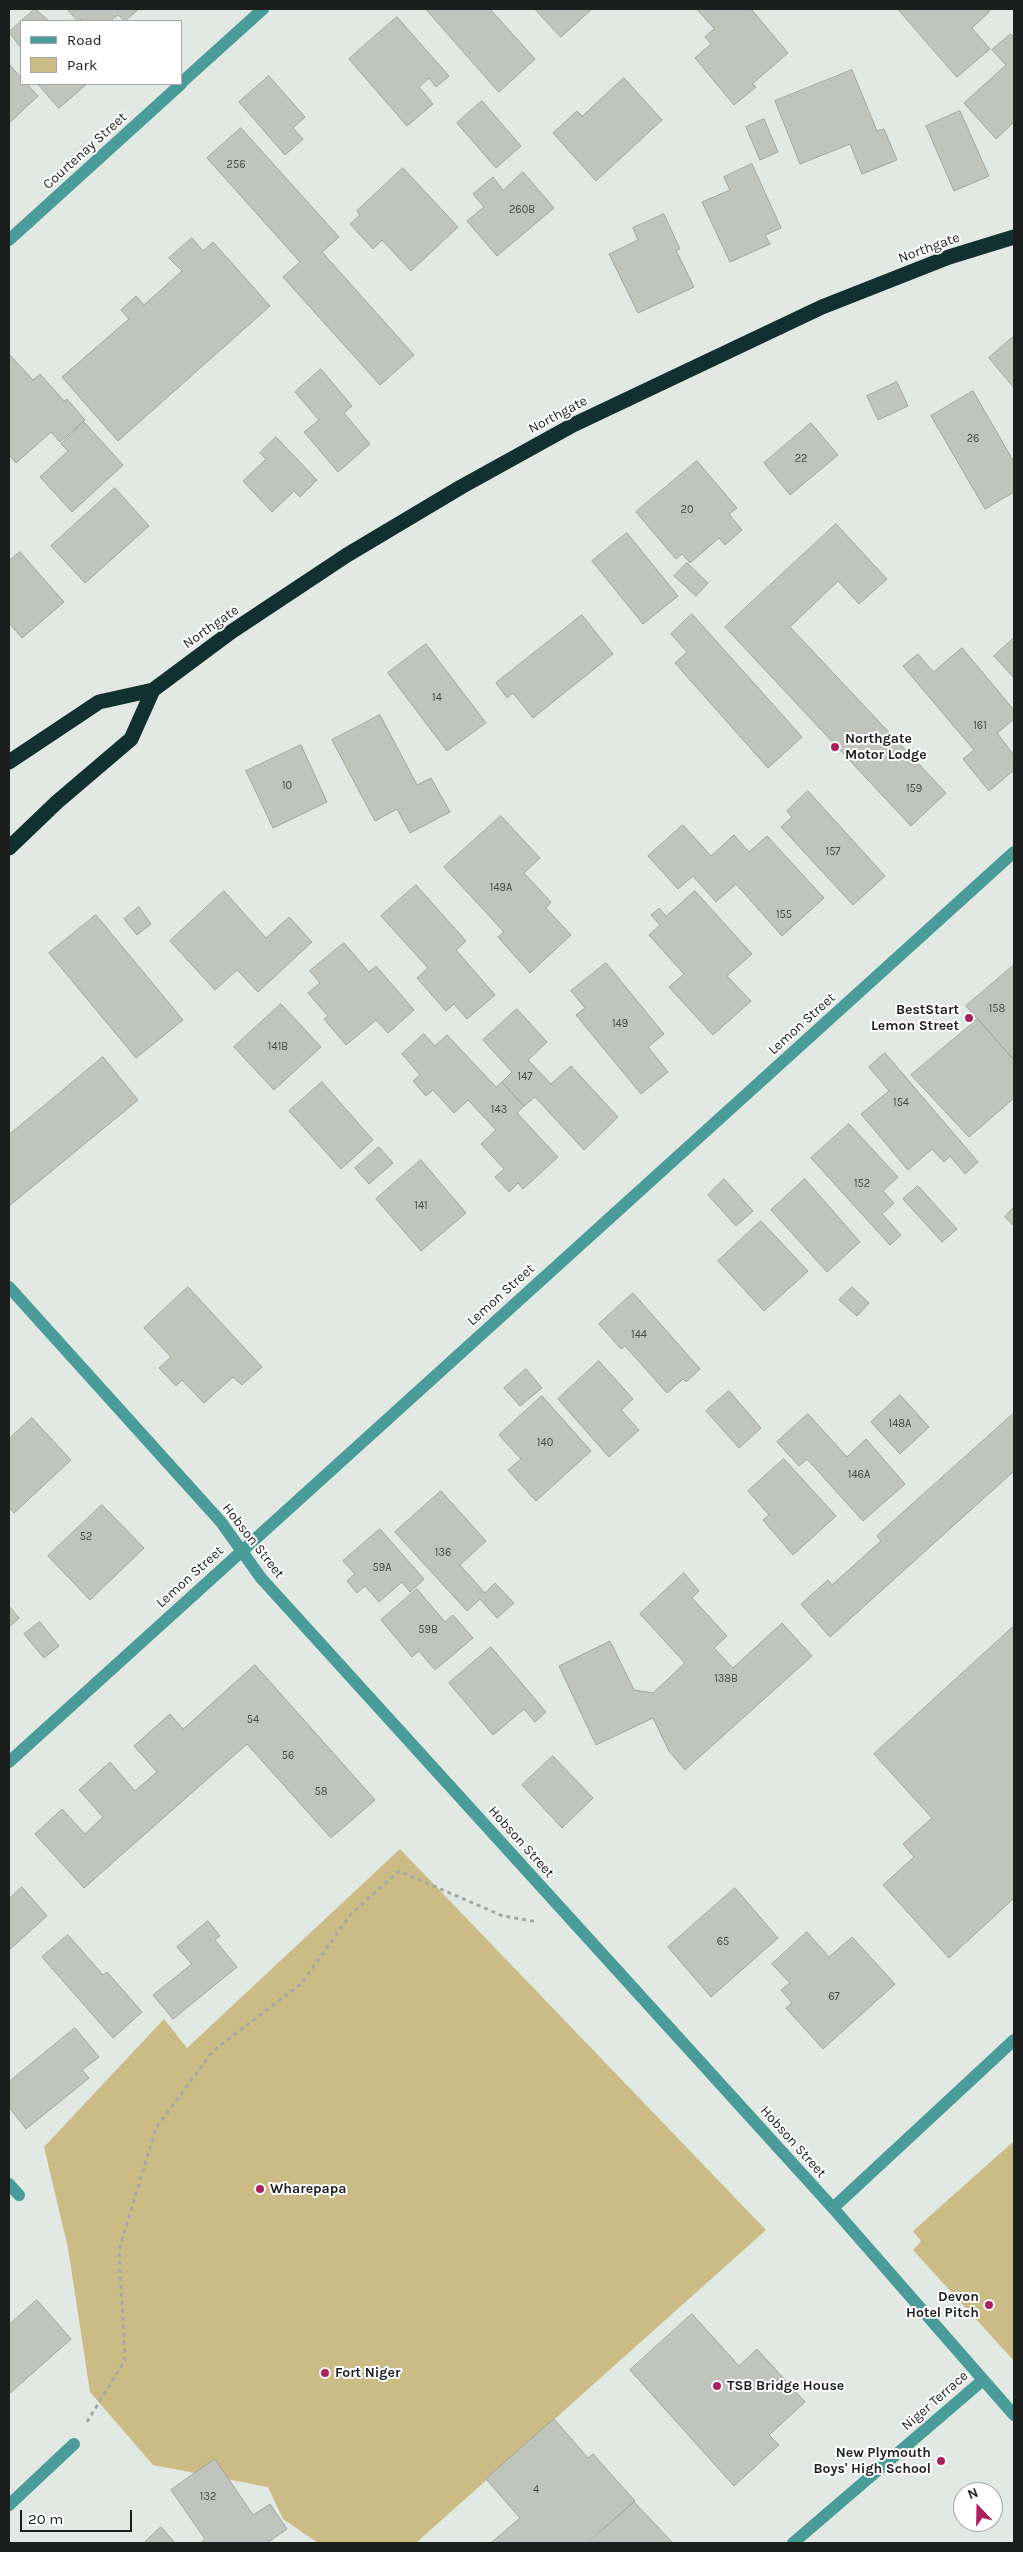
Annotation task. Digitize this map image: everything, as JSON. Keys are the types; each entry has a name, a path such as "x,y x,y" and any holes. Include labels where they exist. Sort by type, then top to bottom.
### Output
{"highway":[{"name":"Northgate","path":"9,762 99,702 153,690 231,632 347,555 461,487 573,425 822,307 949,256 1014,237"},
{"path":"9,848 57,802 132,739 153,690"}],"street":[{"name":"Courtenay Street","path":"182,82 263,9"},
{"name":"Courtenay Street","path":"9,240 179,85"},
{"name":"Lemon Street","path":"9,1762 1014,852"},
{"name":"Hobson Street","path":"9,1287 221,1522 261,1578 833,2208 1014,2415"},
{"path":"833,2208 1014,2040"},
{"path":"9,2184 19,2196"},
{"name":"Niger Terrace","path":"793,2543 983,2380"},
{"path":"9,2505 74,2444"}],"path":[{"path":"74,2444 125,2360 119,2250 156,2128 213,2051 302,1983 350,1914 399,1871 504,1916 580,1931"}],"green space":[{"path":"400,1849 766,2230 416,2543 318,2543 283,2519 268,2487 153,2465 90,2392 68,2248 44,2147 164,2019 187,2048"},
{"name":"Devon Hotel Pitch","path":"1014,2141 1014,2361 913,2250 921,2241 913,2231"}],"building":[{"path":"35,9 48,20 22,20"},
{"path":"67,9 139,9 126,20 118,15 111,20 77,20"},
{"path":"426,9 490,9 535,59 499,92"},
{"path":"535,9 592,9 561,37"},
{"path":"697,9 751,9 788,53 752,84 756,87 734,105 695,58 711,44 705,37 714,29"},
{"path":"898,9 990,9 972,28 990,49 957,77"},
{"path":"397,17 449,76 436,87 429,78 419,87 433,104 407,126 349,59"},
{"path":"20,22 20,47 9,32"},
{"path":"1011,34 1014,38 1014,122 996,139 964,103 1006,65 992,50"},
{"path":"9,64 20,77 20,85 28,85 38,96 9,123"},
{"path":"852,70 877,131 884,129 897,160 862,174 850,144 800,164 775,101"},
{"path":"269,76 305,117 293,128 303,139 285,155 239,102"},
{"path":"624,78 662,120 596,181 553,133 577,111 582,116"},
{"path":"39,85 86,85 59,108"},
{"path":"482,101 521,146 496,168 457,123"},
{"path":"960,111 989,176 954,191 926,126"},
{"path":"764,119 778,152 760,160 746,127"},
{"path":"241,128 339,237 322,252 414,355 380,385 283,277 300,262 207,158"},
{"path":"752,164 781,228 765,235 770,244 730,262 702,202 730,190 724,177"},
{"path":"403,168 458,227 411,271 382,240 373,249 350,224 360,215 357,211"},
{"path":"523,172 554,208 497,256 467,221 484,207 473,194 493,177 503,190"},
{"path":"664,214 680,249 676,250 694,287 638,313 609,254 638,240 633,228"},
{"path":"192,238 203,251 213,242 270,306 118,441 62,377 129,319 121,310 136,296 144,305 182,271 169,258"},
{"path":"1014,336 1014,388 989,358"},
{"path":"9,354 33,380 40,374 64,401 67,399 85,420 60,442 51,432 16,463 9,455"},
{"path":"321,369 352,406 344,413 370,444 338,472 304,432 319,420 295,392"},
{"path":"897,382 908,406 878,420 867,396"},
{"path":"973,391 1014,462 1014,492 985,509 931,416"},
{"path":"84,422 123,465 72,512 40,477 68,451 61,444"},
{"path":"811,423 838,455 790,495 764,463"},
{"path":"276,437 317,480 300,497 294,491 272,512 243,481 266,459 260,453"},
{"path":"697,461 737,508 729,514 742,530 725,545 719,538 690,563 682,554 676,559 636,512"},
{"path":"115,488 149,526 85,583 51,546"},
{"path":"836,524 887,579 859,604 838,581 790,627 946,793 911,826 725,627"},
{"path":"627,533 678,596 643,624 592,561"},
{"path":"20,552 64,602 22,638 9,623 9,561"},
{"path":"687,563 708,583 696,596 674,576"},
{"path":"692,614 802,737 768,768 675,663 687,652 671,634"},
{"path":"582,615 613,654 533,718 513,693 507,698 496,683"},
{"path":"1014,638 1014,678 994,656"},
{"path":"426,644 486,723 447,751 388,673"},
{"path":"962,648 1014,710 1014,719 997,733 1014,755 1014,770 989,791 963,759 974,750 903,666 918,654 933,672"},
{"path":"380,715 417,785 431,778 450,812 410,833 397,809 375,821 332,740"},
{"path":"301,745 327,802 273,828 246,771"},
{"path":"808,791 885,876 853,905 781,827 792,817 787,811"},
{"path":"501,816 540,858 524,873 551,902 546,908 571,935 530,973 498,937 504,932 444,867"},
{"path":"683,825 711,856 734,835 749,852 767,836 824,898 782,936 736,884 716,902 693,876 678,889 648,856"},
{"path":"416,885 466,941 456,950 495,995 467,1019 454,1004 446,1011 417,978 428,968 381,916"},
{"path":"224,891 266,938 289,917 312,942 258,992 237,970 215,990 170,941"},
{"path":"695,891 752,954 727,976 751,1001 713,1035 669,987 684,974 649,935 660,925 651,915 659,908 666,916"},
{"path":"139,907 151,924 137,935 124,919"},
{"path":"96,915 183,1020 136,1058 49,953"},
{"path":"344,943 369,972 376,966 414,1010 388,1033 376,1020 346,1045 324,1019 328,1016 308,993 320,983 310,971"},
{"path":"606,963 664,1034 648,1047 668,1072 641,1094 576,1015 585,1008 571,991"},
{"path":"1014,965 1014,1060 966,1006"},
{"path":"281,1004 321,1047 274,1090 234,1047"},
{"path":"517,1009 547,1042 528,1060 551,1084 571,1066 618,1117 584,1150 535,1097 524,1106 502,1082 512,1072 483,1040"},
{"path":"978,1019 1014,1060 1014,1098 969,1137 911,1075"},
{"path":"424,1034 435,1046 447,1035 496,1087 502,1082 524,1106 517,1113 558,1157 523,1189 518,1183 509,1192 495,1177 504,1169 481,1144 496,1130 468,1100 454,1113 433,1090 426,1096 413,1081 420,1075 402,1054"},
{"path":"885,1053 978,1162 965,1174 950,1156 944,1162 932,1149 908,1170 861,1114 889,1091 869,1067"},
{"path":"103,1057 138,1100 9,1206 9,1135"},
{"path":"322,1082 373,1140 341,1169 289,1111"},
{"path":"849,1124 898,1177 883,1191 894,1203 882,1214 901,1235 890,1245 811,1158"},
{"path":"379,1147 393,1163 369,1184 355,1168"},
{"path":"421,1160 466,1213 421,1251 376,1199"},
{"path":"724,1179 753,1211 736,1226 708,1195"},
{"path":"805,1179 860,1242 827,1272 771,1210"},
{"path":"918,1186 957,1229 942,1242 903,1199"},
{"path":"1014,1207 1014,1226 1005,1217"},
{"path":"761,1221 808,1271 764,1311 718,1261"},
{"path":"188,1287 262,1367 242,1385 233,1377 204,1403 182,1380 176,1386 159,1368 171,1357 144,1328"},
{"path":"852,1287 869,1303 857,1316 839,1300"},
{"path":"633,1293 700,1369 686,1382 683,1379 667,1393 625,1346 621,1349 599,1324"},
{"path":"599,1361 633,1399 621,1410 639,1430 609,1457 558,1399"},
{"path":"526,1369 542,1388 520,1406 504,1388"},
{"path":"729,1391 761,1428 739,1448 706,1411"},
{"path":"900,1395 929,1427 900,1454 871,1422"},
{"path":"542,1396 591,1451 536,1501 508,1470 521,1459 499,1435"},
{"path":"1014,1413 1014,1471 830,1637 801,1604 828,1580 832,1585 881,1541 877,1536"},
{"path":"808,1414 847,1457 866,1439 905,1484 863,1521 807,1459 799,1466 777,1442"},
{"path":"32,1418 71,1460 14,1513 9,1507 9,1439"},
{"path":"784,1459 836,1516 793,1555 763,1520 769,1515 748,1491"},
{"path":"441,1491 486,1541 460,1565 485,1593 495,1583 514,1603 497,1618 480,1599 467,1611 395,1532"},
{"path":"102,1505 144,1548 90,1600 48,1556"},
{"path":"380,1529 424,1579 410,1592 402,1582 379,1602 365,1586 357,1593 347,1581 355,1574 343,1561"},
{"path":"684,1573 699,1591 692,1598 727,1636 714,1648 733,1668 782,1623 812,1656 685,1770 669,1751 653,1718 596,1745 559,1666 610,1641 634,1690 653,1693 685,1663 640,1614"},
{"path":"417,1589 445,1622 453,1615 473,1638 435,1670 419,1651 412,1657 381,1620"},
{"path":"9,1606 19,1618 9,1627"},
{"path":"40,1622 59,1646 44,1658 24,1634"},
{"path":"1014,1626 1014,1898 949,1958 883,1885 914,1857 903,1844 932,1818 874,1754"},
{"path":"491,1647 546,1712 535,1722 524,1709 493,1735 449,1683"},
{"path":"255,1665 375,1800 331,1838 247,1744 84,1888 35,1834 62,1809 85,1834 103,1817 79,1790 110,1762 135,1791 157,1772 134,1746 170,1714 183,1729"},
{"path":"553,1756 593,1798 562,1828 522,1785"},
{"path":"22,1887 47,1916 9,1950 9,1899"},
{"path":"735,1888 778,1938 711,1997 668,1947"},
{"path":"208,1921 220,1936 215,1940 237,1967 173,2019 153,1995 192,1964 177,1947"},
{"path":"807,1932 829,1957 852,1937 895,1984 823,2049 786,2008 792,2003 781,1990 790,1983 772,1964"},
{"path":"68,1935 103,1975 107,1972 142,2012 113,2038 42,1957"},
{"path":"75,2028 99,2057 82,2070 89,2078 26,2129 9,2107 9,2082"},
{"path":"37,2300 71,2339 9,2394 9,2325"},
{"name":"TSB Bridge House","path":"692,2314 739,2366 757,2349 805,2402 769,2435 779,2445 734,2486 630,2370"},
{"path":"554,2419 588,2458 593,2454 635,2501 586,2543 491,2543 520,2518 486,2479"},
{"path":"215,2459 253,2515 270,2504 287,2529 267,2543 200,2543 205,2539 171,2490"},
{"path":"634,2502 673,2543 589,2543"},
{"path":"161,2527 175,2543 144,2543"}],"place":[{"name":"Northgate Motor Lodge","path":"835,747"},
{"name":"BestStart Lemon Street","path":"969,1018"},
{"name":"Wharepapa","path":"260,2189"},
{"name":"Devon Hotel Pitch","path":"989,2305"},
{"name":"Fort Niger","path":"325,2373"},
{"name":"TSB Bridge House","path":"717,2386"},
{"name":"New Plymouth Boys' High School","path":"941,2461"}]}
